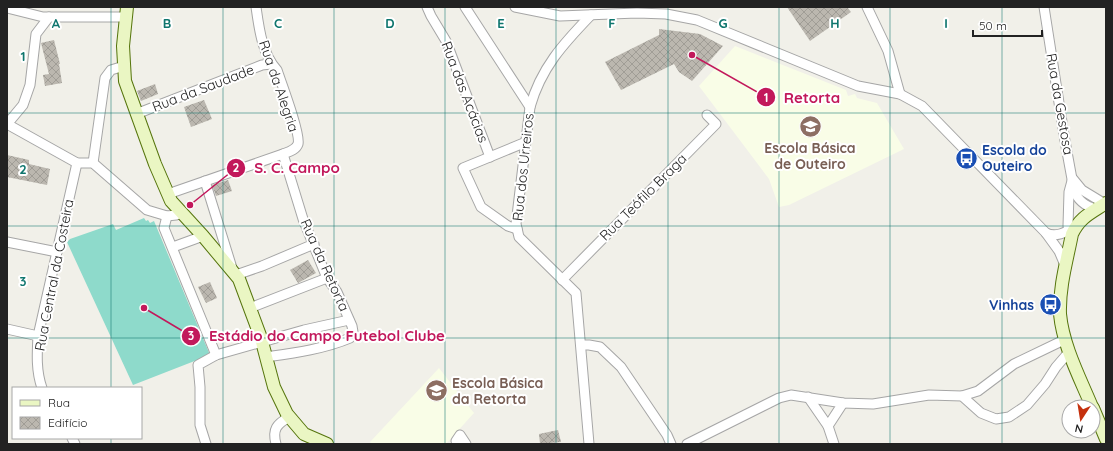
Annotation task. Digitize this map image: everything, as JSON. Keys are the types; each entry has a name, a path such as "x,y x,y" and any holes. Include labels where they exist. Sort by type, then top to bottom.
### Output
{"street":[{"name":"Rua da Alegria","path":"168,194 283,154 296,148 299,143 296,127 277,70 271,64 264,45 256,7"},
{"name":"Rua das Acácias","path":"426,7 446,42 490,157"},
{"name":"Rua dos Urreiros","path":"465,7 530,107 516,224 519,237 576,293 589,444"},
{"path":"515,7 560,16 637,13 659,14 696,20 858,86 900,94 922,106 1046,233 1068,237 1083,228 1100,207"},
{"path":"867,7 888,51 900,94"},
{"name":"Rua da Gestosa","path":"1044,7 1065,141 1077,196 1087,207 1100,207"},
{"path":"7,8 42,17 126,12 123,46 125,81 136,114 171,201 239,279 262,342 274,388 289,417 304,434 327,444"},
{"path":"530,107 534,92 545,69 569,38 591,15"},
{"path":"49,17 36,34 30,85 22,105 8,123 77,163 93,163 147,210 166,216 182,214"},
{"name":"Rua da Saudade","path":"136,114 262,65 271,64"},
{"path":"93,163 105,78 111,70 124,66"},
{"name":"Rua Teófilo Braga","path":"562,280 716,124 707,116"},
{"path":"517,229 508,226 481,207 464,168 526,142"},
{"name":"Rua da Retorta","path":"266,357 314,349 350,338 353,332 352,326 337,292 328,278 303,219 283,154"},
{"name":"Rua Central da Costeira","path":"42,387 38,377 38,336 77,163"},
{"name":"Rua da Gestosa","path":"1068,237 1069,192 1073,178"},
{"path":"205,181 234,274"},
{"path":"1089,399 1069,352 1060,314 1061,295 1066,266 1068,237 1087,214 1100,207"},
{"path":"166,216 164,228 216,355"},
{"path":"1046,233 1068,237"},
{"path":"173,247 203,236"},
{"path":"7,242 57,252"},
{"path":"234,274 262,266 314,244"},
{"path":"250,308 328,278"},
{"path":"206,444 200,426 200,387 198,365 216,355 304,330 349,320"},
{"path":"7,330 38,336"},
{"path":"687,444 779,398 791,395 842,404 873,404 929,395 962,396 978,391 1014,364 1066,339"},
{"path":"581,345 600,347 621,367 671,444"},
{"path":"962,396 981,413 996,419 1009,417 1027,405 1069,352"},
{"path":"808,397 828,426 834,444"},
{"path":"828,426 842,404"},
{"path":"276,444 274,431 279,423 289,417"},
{"path":"1101,427 1106,439"},
{"path":"456,441 460,435 466,444"}],"shaded area":[{"name":"Escola Básica de Outeiro","path":"735,46 846,90 848,96 855,94 857,98 877,103 904,149 789,205 779,207 769,179 699,86"},
{"path":"144,218 150,223 154,221 210,355 133,385 67,242 70,239 113,224 116,230"},
{"name":"Escola Básica da Retorta","path":"439,368 474,413 446,444 372,444 370,442"}],"building":[{"path":"787,7 847,7 851,12 810,41"},
{"path":"659,29 700,34 723,46 692,81 679,72 674,64 621,90 605,62 659,35"},
{"path":"54,40 60,64 62,83 45,86 43,75 49,74 41,43"},
{"path":"155,84 158,94 141,101 137,91"},
{"path":"204,100 212,119 191,127 184,107"},
{"path":"7,155 29,160 29,164 50,169 47,185 7,177"},
{"path":"228,180 232,191 216,196 212,185"},
{"path":"308,260 316,273 298,283 290,270"},
{"path":"210,282 217,298 206,303 198,287"},
{"path":"558,430 561,442 540,444 539,434"}],"place":[{"name":"Retorta","path":"692,55"},
{"name":"Escola Básica de Outeiro","path":"810,126"},
{"name":"Escola do Outeiro","path":"966,158"},
{"name":"S. C. Campo","path":"190,205"},
{"name":"Vinhas","path":"1050,305"},
{"name":"Estádio do Campo Futebol Clube","path":"144,308"},
{"name":"Escola Básica da Retorta","path":"437,391"}]}
